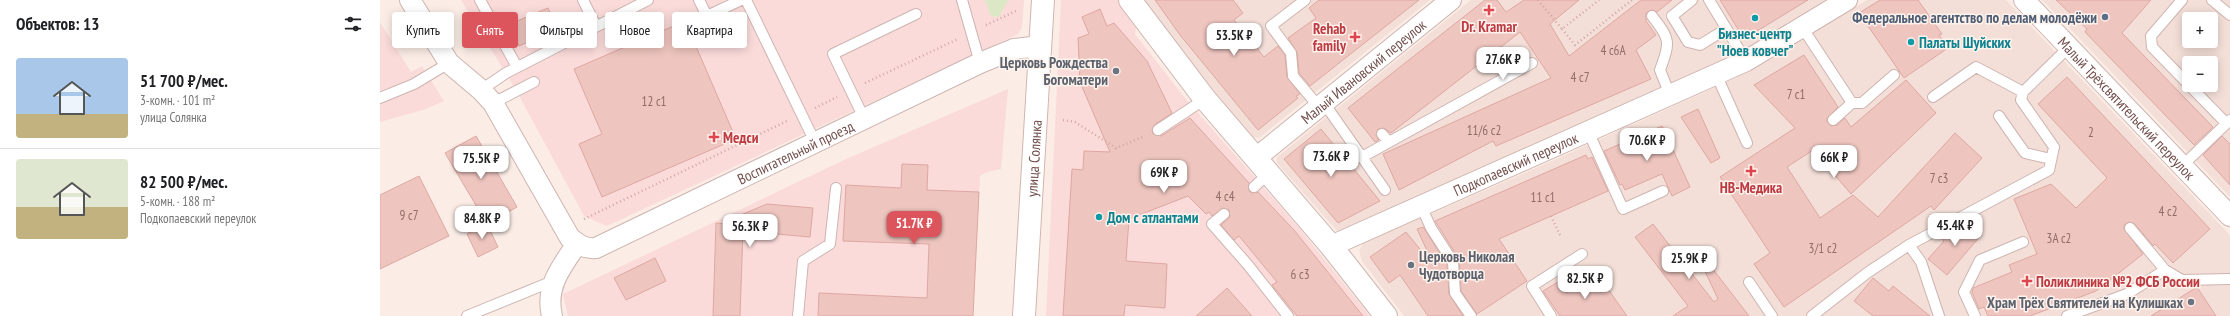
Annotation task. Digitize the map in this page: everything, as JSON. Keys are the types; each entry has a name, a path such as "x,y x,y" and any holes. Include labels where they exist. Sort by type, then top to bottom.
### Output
{"street":[{"path":"410,0 449,63 487,97 570,237 553,281 550,293 552,316"},
{"name":"улица Солянка","path":"1024,316 1043,0"},
{"path":"1130,0 1205,99 1331,246 1386,316"},
{"name":"Малый Ивановский переулок","path":"1263,165 1321,105 1451,0"},
{"name":"Подкопаевский переулок","path":"1331,246 1746,61 1847,0"},
{"name":"Малый Трёхсвятительский переулок","path":"2024,0 2230,216"},
{"name":"Воспитательный проезд","path":"570,237 589,248 596,248 980,63 1014,49 1040,46"}],"lane":[{"path":"480,0 518,67"},
{"path":"583,0 589,12"},
{"path":"597,26 648,0"},
{"path":"699,0 707,16 741,0"},
{"path":"746,0 815,142"},
{"path":"962,0 980,63"},
{"path":"1305,0 1271,26 1291,53 1293,76 1321,105 1362,157 1385,190"},
{"path":"1692,0 1672,16 1688,42 1700,45 1726,29"},
{"path":"1708,0 1746,61"},
{"path":"2182,0 2151,36 2152,47 2228,122 2182,166"},
{"path":"2212,0 2230,14"},
{"path":"864,118 833,54 916,14"},
{"path":"1652,16 1666,33 1668,47 1660,70 1670,95"},
{"path":"1802,27 1852,103"},
{"path":"1812,316 1867,273 1909,245 2049,170 2054,147 2021,100 2023,92 2069,47"},
{"path":"487,97 518,67 554,48"},
{"path":"380,98 414,84 449,63"},
{"path":"1362,157 1385,138 1532,63"},
{"path":"1933,97 1976,67 2023,92"},
{"path":"1716,74 1747,143"},
{"path":"1833,120 1852,103 1862,103 1894,75"},
{"path":"487,97 534,82"},
{"path":"1158,130 1205,99"},
{"path":"1999,116 2025,153 2051,159"},
{"path":"1588,131 1623,209 1663,191"},
{"path":"1254,187 1263,165"},
{"path":"798,316 803,261 830,244 836,188"},
{"path":"1421,206 1431,228 1453,262 1455,293 1471,316"},
{"path":"1224,214 1212,224 1248,265 1288,316"},
{"path":"2130,228 2165,270 2182,280 2230,279"},
{"path":"1974,316 1964,292 1980,260 2023,242"},
{"path":"1909,245 1921,262 1939,316"},
{"path":"1551,316 1532,286 1582,254"},
{"path":"2067,316 2127,294 2165,270"},
{"path":"468,316 553,281"},
{"path":"1749,282 1772,316"}],"path":[{"path":"1538,0 1575,45 1632,0"},
{"path":"1562,29 1599,0"},
{"path":"570,237 802,114 1016,11"},
{"path":"1064,120 1075,122 1116,148 1158,130"},
{"path":"1551,216 1560,236"}],"shaded area":[{"path":"461,0 1024,0 1022,28 1018,34 607,226 584,216 517,92 490,48 518,48 518,12 468,12"},
{"path":"1061,0 1117,0 1136,28 1135,34 1185,98 1300,229 1370,316 1046,316"},
{"path":"1143,0 1430,0 1259,138 1253,137 1212,90"},
{"path":"1471,0 1828,0 1753,48 1342,231 1336,230 1277,163 1277,157"},
{"path":"1867,0 2006,0 2230,235 2230,316 1404,316 1362,261 1359,250 1365,241 1554,160 1738,77"},
{"path":"2042,0 2230,0 2230,197 2081,40"},
{"path":"380,22 392,41 392,48 396,48 411,72 422,66 444,101 423,110 380,122"},
{"path":"1008,89 1001,169 987,172 980,176 973,316 568,316 563,294 844,160"}],"green space":[{"path":"985,0 1008,0 999,17 991,16"}],"building":[{"path":"1155,0 1233,0 1243,13 1234,20 1264,57 1278,46 1285,55 1287,77 1300,94 1296,96 1298,98 1258,130 1180,35"},
{"path":"1319,0 1419,0 1310,86 1299,73 1297,52 1288,38 1316,18 1309,8"},
{"path":"1485,0 1497,0 1506,12 1524,0 1579,0 1550,24 1569,56 1641,0 1672,0 1657,12 1652,10 1646,13 1646,21 1656,35 1636,50 1651,79 1496,146 1493,141 1399,190 1383,154 1551,78 1520,32 1391,133 1384,128 1378,129 1376,135 1379,140 1375,142 1348,108"},
{"name":"Бизнес-центр \"Ноев ковчег\"","path":"1720,0 1808,0 1744,39"},
{"name":"Палаты Шуйских","path":"1880,0 1918,0 1942,34 1939,35 1948,48 1904,78 1859,13"},
{"path":"2056,0 2151,0 2122,33 2213,127 2194,145 2085,32 2087,29"},
{"path":"548,8 550,12 538,12"},
{"path":"1100,9 1107,26 1114,23 1147,61 1172,113 1154,125 1152,130 1153,134 1161,136 1190,118 1249,183 1249,191 1252,193 1258,192 1294,230 1363,316 1297,316 1272,285 1277,282 1239,236 1234,240 1221,225 1230,217 1229,210 1223,208 1212,216 1209,212 1206,214 1188,196 1129,219 1126,261 1167,264 1165,308 1125,305 1124,316 1063,316 1072,169 1083,170 1084,151 1110,152 1080,82 1078,38 1089,34 1082,17"},
{"path":"526,17 526,43 519,46 518,44 518,21"},
{"path":"672,27 672,48 697,48 736,139 602,197 579,144 602,134 574,69 623,48 664,48 664,30"},
{"path":"1804,55 1838,107 1827,118 1827,122 1831,126 1837,125 1845,118 1851,127 1906,80 1936,113 1851,194 1813,150 1787,167 1820,218 1853,195 1878,217 1955,133 1982,158 1934,210 1931,206 1784,307 1754,264 1770,253 1720,177 1795,128 1754,85"},
{"path":"2067,77 2210,229 2173,263 2155,244 2153,246 2135,224 2129,222 2124,225 2124,229 2143,254 2096,291 2030,316 1988,316 1984,307 1979,309 1972,292 1973,288 2012,272 2009,265 2037,254 2014,199 2051,184 2076,208 2107,178 2038,104"},
{"path":"1698,109 1720,158 1711,163 1681,117"},
{"path":"1662,126 1690,187 1672,196 1662,174 1625,190 1622,184 1620,185 1604,151"},
{"path":"1321,129 1380,201 1338,223 1284,159"},
{"path":"476,136 517,207 487,224 445,153"},
{"path":"2222,136 2230,144 2230,185 2203,155"},
{"path":"1586,155 1588,159 1592,157 1608,191 1499,239 1527,281 1477,314 1461,291 1459,259 1435,221"},
{"path":"902,164 928,165 927,190 979,192 973,316 818,316 819,293 927,298 929,244 843,241 846,185 901,188"},
{"path":"419,176 449,236 380,269 380,195"},
{"path":"767,204 813,208 810,237 743,231 740,316 713,316 716,223 729,224 743,214"},
{"path":"1967,221 1982,234 1947,275 1928,259 1944,241 1939,236"},
{"path":"487,224 498,247 478,257 467,234"},
{"path":"1653,224 1714,302 1718,299 1703,267 1709,264 1749,316 1673,316 1688,306 1635,237"},
{"name":"Церковь Николая Чудотворца","path":"1423,227 1447,264 1449,294 1463,316 1428,316 1400,275 1389,283 1370,257 1406,232 1428,259 1430,257 1417,229"},
{"path":"655,258 666,281 626,300 614,278"},
{"path":"1598,275 1627,316 1560,316 1543,291 1558,282 1566,293 1588,277 1590,280"},
{"path":"1873,278 1889,291 1893,286 1930,316 1873,316 1854,301"},
{"name":"Храм Трёх Святителей на Кулишках","path":"2197,287 2216,316 2151,316"},
{"path":"1227,288 1252,316 1196,316 1203,310"}],"place":[{"name":"Dr. Kramar","path":"1489,10"},
{"name":"Федеральное агентство по делам молодёжи","path":"2105,17"},
{"name":"Бизнес-центр \"Ноев ковчег\"","path":"1755,18"},
{"name":"Rehab family","path":"1355,37"},
{"name":"Палаты Шуйских","path":"1911,42"},
{"name":"Церковь Рождества Богоматери","path":"1116,71"},
{"name":"Медси","path":"714,137"},
{"name":"НВ-Медика","path":"1751,171"},
{"name":"Дом с атлантами","path":"1099,217"},
{"name":"Церковь Николая Чудотворца","path":"1411,265"},
{"name":"Поликлиника №2 ФСБ России","path":"2027,281"},
{"name":"Храм Трёх Святителей на Кулишках","path":"2191,302"}]}
